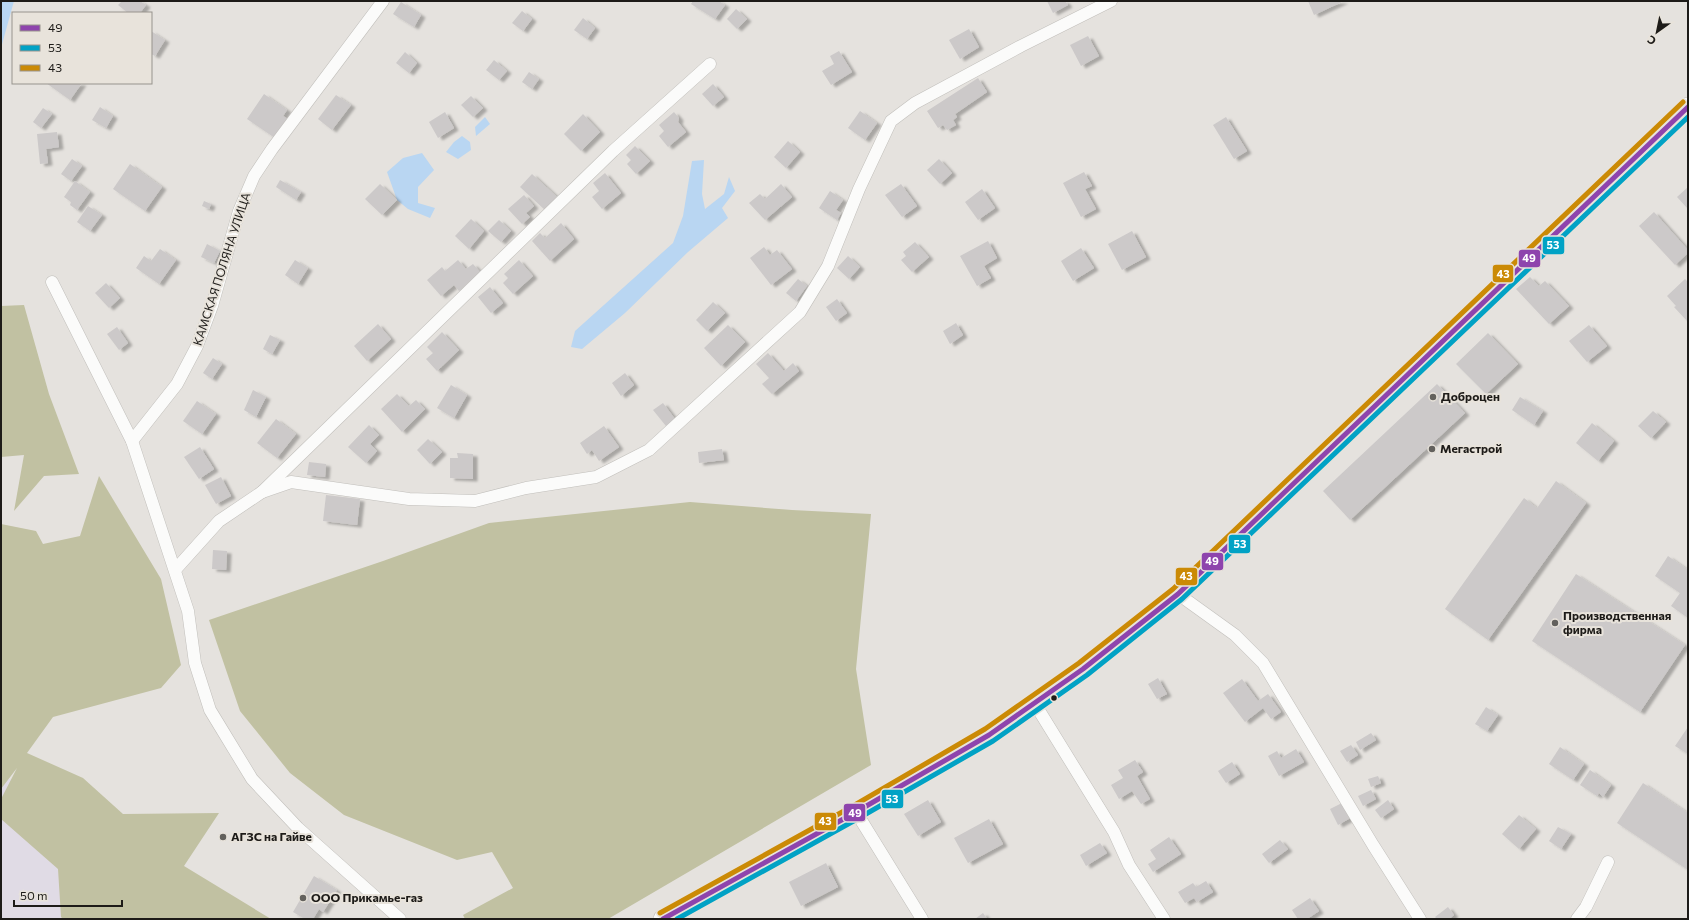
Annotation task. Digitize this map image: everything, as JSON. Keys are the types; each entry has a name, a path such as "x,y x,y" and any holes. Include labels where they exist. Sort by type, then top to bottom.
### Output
{"main road":[{"path":"663,919 856,812 989,735 1035,704 1178,594 1688,106"}],"street":[{"name":"КАМСКАЯ ПОЛЯНА УЛИЦА","path":"132,441 176,384 197,346 212,306 239,211 254,176 272,149 383,1"},
{"path":"262,492 291,482 409,499 475,501 526,488 596,477 650,450 800,312 828,266 860,189 891,121 915,103 1021,46 1111,1"},
{"path":"175,570 219,521 262,492 613,151 710,64"},
{"path":"52,282 132,441 188,611 195,663 210,710 252,778 298,828 400,919"},
{"path":"1178,594 1235,635 1262,663 1420,919"},
{"path":"1035,704 1114,832 1129,865 1164,919"},
{"path":"856,812 922,919"},
{"path":"1577,919 1586,907 1608,862"}],"shaded area":[{"path":"1,774 250,919 1,919"}],"green space":[{"path":"24,305 49,394 79,474 44,476 14,511 24,455 1,457 1,306"},
{"path":"99,476 161,579 181,665 161,688 53,717 27,753 83,778 123,814 219,813 184,866 271,919 63,919 61,917 58,869 1,819 1,799 17,768 1,789 1,524 36,531 43,544 80,536"},
{"path":"690,502 792,510 871,514 856,669 871,765 608,919 465,919 463,915 513,888 492,852 457,860 344,815 290,773 240,711 209,620 383,561 489,523"}],"water":[{"path":"1,1 14,1 1,48"},
{"path":"485,117 490,124 476,136 475,127"},
{"path":"462,136 470,142 471,150 458,159 446,152 454,142"},
{"path":"422,153 434,170 418,187 418,203 435,208 430,218 408,209 397,200 387,172 403,158"},
{"path":"704,160 702,194 705,209 724,194 729,177 735,191 722,208 728,218 688,252 625,313 582,349 571,347 575,331 673,243 683,216 692,161"}],"building":[{"path":"122,1 140,1 146,5 141,12 127,12 118,5"},
{"path":"693,1 719,1 725,5 715,19 691,4"},
{"path":"1047,1 1065,1 1068,5 1053,13"},
{"path":"1308,1 1344,1 1314,15"},
{"path":"401,2 421,15 414,27 393,14"},
{"path":"736,9 747,19 737,29 727,19"},
{"path":"522,11 532,19 523,31 512,23"},
{"path":"583,18 595,28 587,39 574,30"},
{"path":"969,29 979,47 960,59 949,40"},
{"path":"152,32 165,40 155,56 152,54"},
{"path":"1088,36 1099,56 1081,66 1070,45"},
{"path":"839,51 852,72 831,85 822,71 834,64 830,56"},
{"path":"405,52 417,63 409,73 396,63"},
{"path":"494,60 507,71 499,80 486,70"},
{"path":"529,72 539,79 532,89 522,82"},
{"path":"978,78 987,92 955,114 957,117 953,120 956,125 947,130 943,125 938,128 927,111"},
{"path":"47,84 81,84 70,100"},
{"path":"713,84 724,97 713,106 702,94"},
{"path":"264,94 287,110 283,116 291,121 278,140 247,119"},
{"path":"336,95 351,105 332,130 318,119"},
{"path":"471,96 483,108 473,117 461,105"},
{"path":"100,107 113,116 106,128 92,120"},
{"path":"43,108 52,114 41,128 33,122"},
{"path":"860,111 877,123 865,140 848,128"},
{"path":"445,112 454,128 438,138 429,122"},
{"path":"674,112 679,118 678,122 686,132 668,147 659,136 664,131 659,125"},
{"path":"583,114 600,132 581,151 564,134"},
{"path":"1226,117 1247,151 1234,159 1213,125"},
{"path":"57,132 59,147 46,149 48,163 40,164 37,134"},
{"path":"788,141 800,152 786,168 774,157"},
{"path":"635,146 650,161 636,174 627,164 631,160 626,155"},
{"path":"72,159 82,166 71,181 61,174"},
{"path":"939,159 952,173 940,184 927,170"},
{"path":"130,164 162,187 145,211 113,189"},
{"path":"1084,172 1092,186 1085,189 1096,209 1081,217 1063,183"},
{"path":"605,173 621,193 602,209 592,197 599,191 593,183"},
{"path":"532,174 557,197 545,210 520,187"},
{"path":"280,180 301,192 296,200 276,187"},
{"path":"75,181 90,192 77,210 70,205 71,202 64,197"},
{"path":"380,184 397,200 382,215 365,199"},
{"path":"781,184 792,197 765,220 749,203 760,194 765,199"},
{"path":"901,184 917,206 902,217 885,195"},
{"path":"1688,187 1688,209 1677,197"},
{"path":"982,189 995,208 978,220 965,202"},
{"path":"830,191 843,200 836,210 841,213 837,220 819,208"},
{"path":"524,195 534,206 526,213 530,217 522,224 508,209"},
{"path":"204,201 211,204 209,209 202,206"},
{"path":"88,206 102,215 90,231 77,222"},
{"path":"1654,212 1688,250 1688,253 1675,265 1639,226"},
{"path":"471,219 484,231 469,249 455,236"},
{"path":"499,220 511,231 501,242 488,231"},
{"path":"561,223 574,239 550,261 532,241 540,233 545,238"},
{"path":"1132,231 1146,257 1122,270 1108,244"},
{"path":"988,241 997,258 984,266 991,278 977,286 960,256"},
{"path":"915,242 929,257 912,272 901,260 906,256 903,252"},
{"path":"207,244 220,251 214,263 201,257"},
{"path":"764,247 770,255 777,250 792,269 771,285 750,258"},
{"path":"1081,248 1094,268 1073,281 1061,261"},
{"path":"160,249 176,260 159,284 136,268 144,256 151,261"},
{"path":"848,256 860,267 849,279 837,268"},
{"path":"295,260 308,268 298,284 285,275"},
{"path":"458,260 466,269 473,264 481,273 459,291 454,285 441,296 427,280 442,267 445,271"},
{"path":"519,260 533,276 513,294 503,283 508,278 504,274"},
{"path":"1530,277 1539,286 1545,281 1569,306 1549,324 1516,289"},
{"path":"798,279 807,286 796,301 786,293"},
{"path":"1685,279 1688,282 1688,322 1674,307 1676,306 1667,296"},
{"path":"106,283 120,298 109,308 95,293"},
{"path":"490,287 503,303 491,313 478,297"},
{"path":"837,299 847,313 836,321 826,307"},
{"path":"713,302 725,313 707,331 696,320"},
{"path":"956,323 963,335 950,344 943,331"},
{"path":"378,324 391,339 367,361 354,346"},
{"path":"728,325 745,342 721,366 704,348"},
{"path":"1589,325 1607,346 1587,362 1569,341"},
{"path":"117,327 128,343 119,350 107,334"},
{"path":"442,332 459,350 437,371 426,359 433,353 427,347"},
{"path":"1488,333 1518,364 1486,394 1456,364"},
{"path":"270,335 280,340 272,354 263,349"},
{"path":"768,353 784,371 793,363 799,371 772,394 762,384 769,378 756,364"},
{"path":"213,358 222,364 212,379 203,373"},
{"path":"625,373 634,385 621,396 612,383"},
{"path":"1437,384 1465,413 1350,520 1323,491"},
{"path":"451,385 467,395 454,418 437,408"},
{"path":"253,390 266,397 256,417 244,410"},
{"path":"397,394 409,406 416,400 425,409 402,432 381,409"},
{"path":"1520,397 1543,411 1534,425 1512,410"},
{"path":"197,401 216,414 202,434 183,421"},
{"path":"663,403 675,419 666,426 653,410"},
{"path":"1653,411 1666,422 1651,438 1638,426"},
{"path":"276,419 296,434 277,458 257,443"},
{"path":"1592,423 1614,441 1598,461 1576,443"},
{"path":"369,425 379,435 370,444 377,451 366,463 348,447"},
{"path":"604,426 619,447 599,461 592,450 587,454 580,443"},
{"path":"428,439 442,452 430,464 417,450"},
{"path":"200,447 214,469 199,479 184,457"},
{"path":"722,449 724,460 699,463 698,452"},
{"path":"457,453 473,454 473,479 450,478 450,458 458,458"},
{"path":"309,462 326,464 325,477 307,475"},
{"path":"221,477 231,496 216,504 205,485"},
{"path":"1556,481 1586,503 1488,640 1445,609 1524,498 1537,508"},
{"path":"326,495 360,499 357,525 323,521"},
{"path":"213,550 227,551 226,570 212,569"},
{"path":"1668,556 1688,570 1688,618 1671,606 1680,593 1655,576"},
{"path":"1576,574 1685,645 1640,712 1532,641"},
{"path":"1158,678 1167,694 1157,699 1148,684"},
{"path":"1242,679 1258,701 1268,694 1281,712 1271,719 1263,708 1245,722 1223,693"},
{"path":"1486,707 1498,715 1487,731 1475,724"},
{"path":"1688,727 1688,754 1675,746"},
{"path":"1371,733 1376,740 1360,750 1356,742"},
{"path":"1351,745 1358,755 1347,762 1340,751"},
{"path":"1560,747 1584,764 1573,780 1549,764"},
{"path":"1296,749 1304,762 1279,776 1268,756 1277,751 1281,758"},
{"path":"1135,760 1143,772 1137,776 1150,799 1141,804 1132,791 1119,799 1111,785 1123,778 1118,770"},
{"path":"1232,762 1240,774 1226,783 1218,771"},
{"path":"1590,770 1611,785 1603,797 1599,793 1597,796 1580,785"},
{"path":"1378,776 1381,783 1371,787 1368,779"},
{"path":"1643,783 1688,813 1688,870 1617,823"},
{"path":"1371,790 1376,799 1363,806 1358,796"},
{"path":"928,800 941,822 918,836 904,814"},
{"path":"1388,800 1394,809 1381,818 1375,810"},
{"path":"1344,802 1352,817 1338,825 1330,809"},
{"path":"1519,815 1536,829 1519,849 1502,834"},
{"path":"989,819 1003,844 968,863 954,838"},
{"path":"1558,827 1571,834 1561,849 1549,841"},
{"path":"1169,837 1181,854 1153,872 1148,864 1156,859 1150,850"},
{"path":"1280,840 1288,849 1269,863 1262,854"},
{"path":"1100,843 1107,853 1086,866 1080,855"},
{"path":"826,863 838,887 801,906 789,882"},
{"path":"314,876 337,890 323,912 319,909 313,919 305,919 293,912"},
{"path":"1206,881 1213,892 1197,902 1194,898 1185,903 1178,892 1193,883 1196,887"},
{"path":"1310,898 1319,911 1307,919 1298,919 1292,910"},
{"path":"1448,907 1454,915 1449,919 1437,919 1435,917"},
{"path":"983,913 987,919 975,919"}],"transit line":[{"name":"43","path":"660,913 853,806 985,729 1079,663 1173,589 1683,102"},
{"name":"49","path":"663,919 856,812 989,735 1083,669 1178,594 1688,107"},
{"name":"53","path":"677,919 859,818 993,741 1087,675 1182,599 1688,117"}],"place":[{"name":"Доброцен","path":"1433,397"},
{"name":"Мегастрой","path":"1432,449"},
{"name":"Производственная фирма","path":"1555,623"},
{"name":"АГЗС на Гайве","path":"223,837"},
{"name":"ООО Прикамье-газ","path":"303,898"}]}
